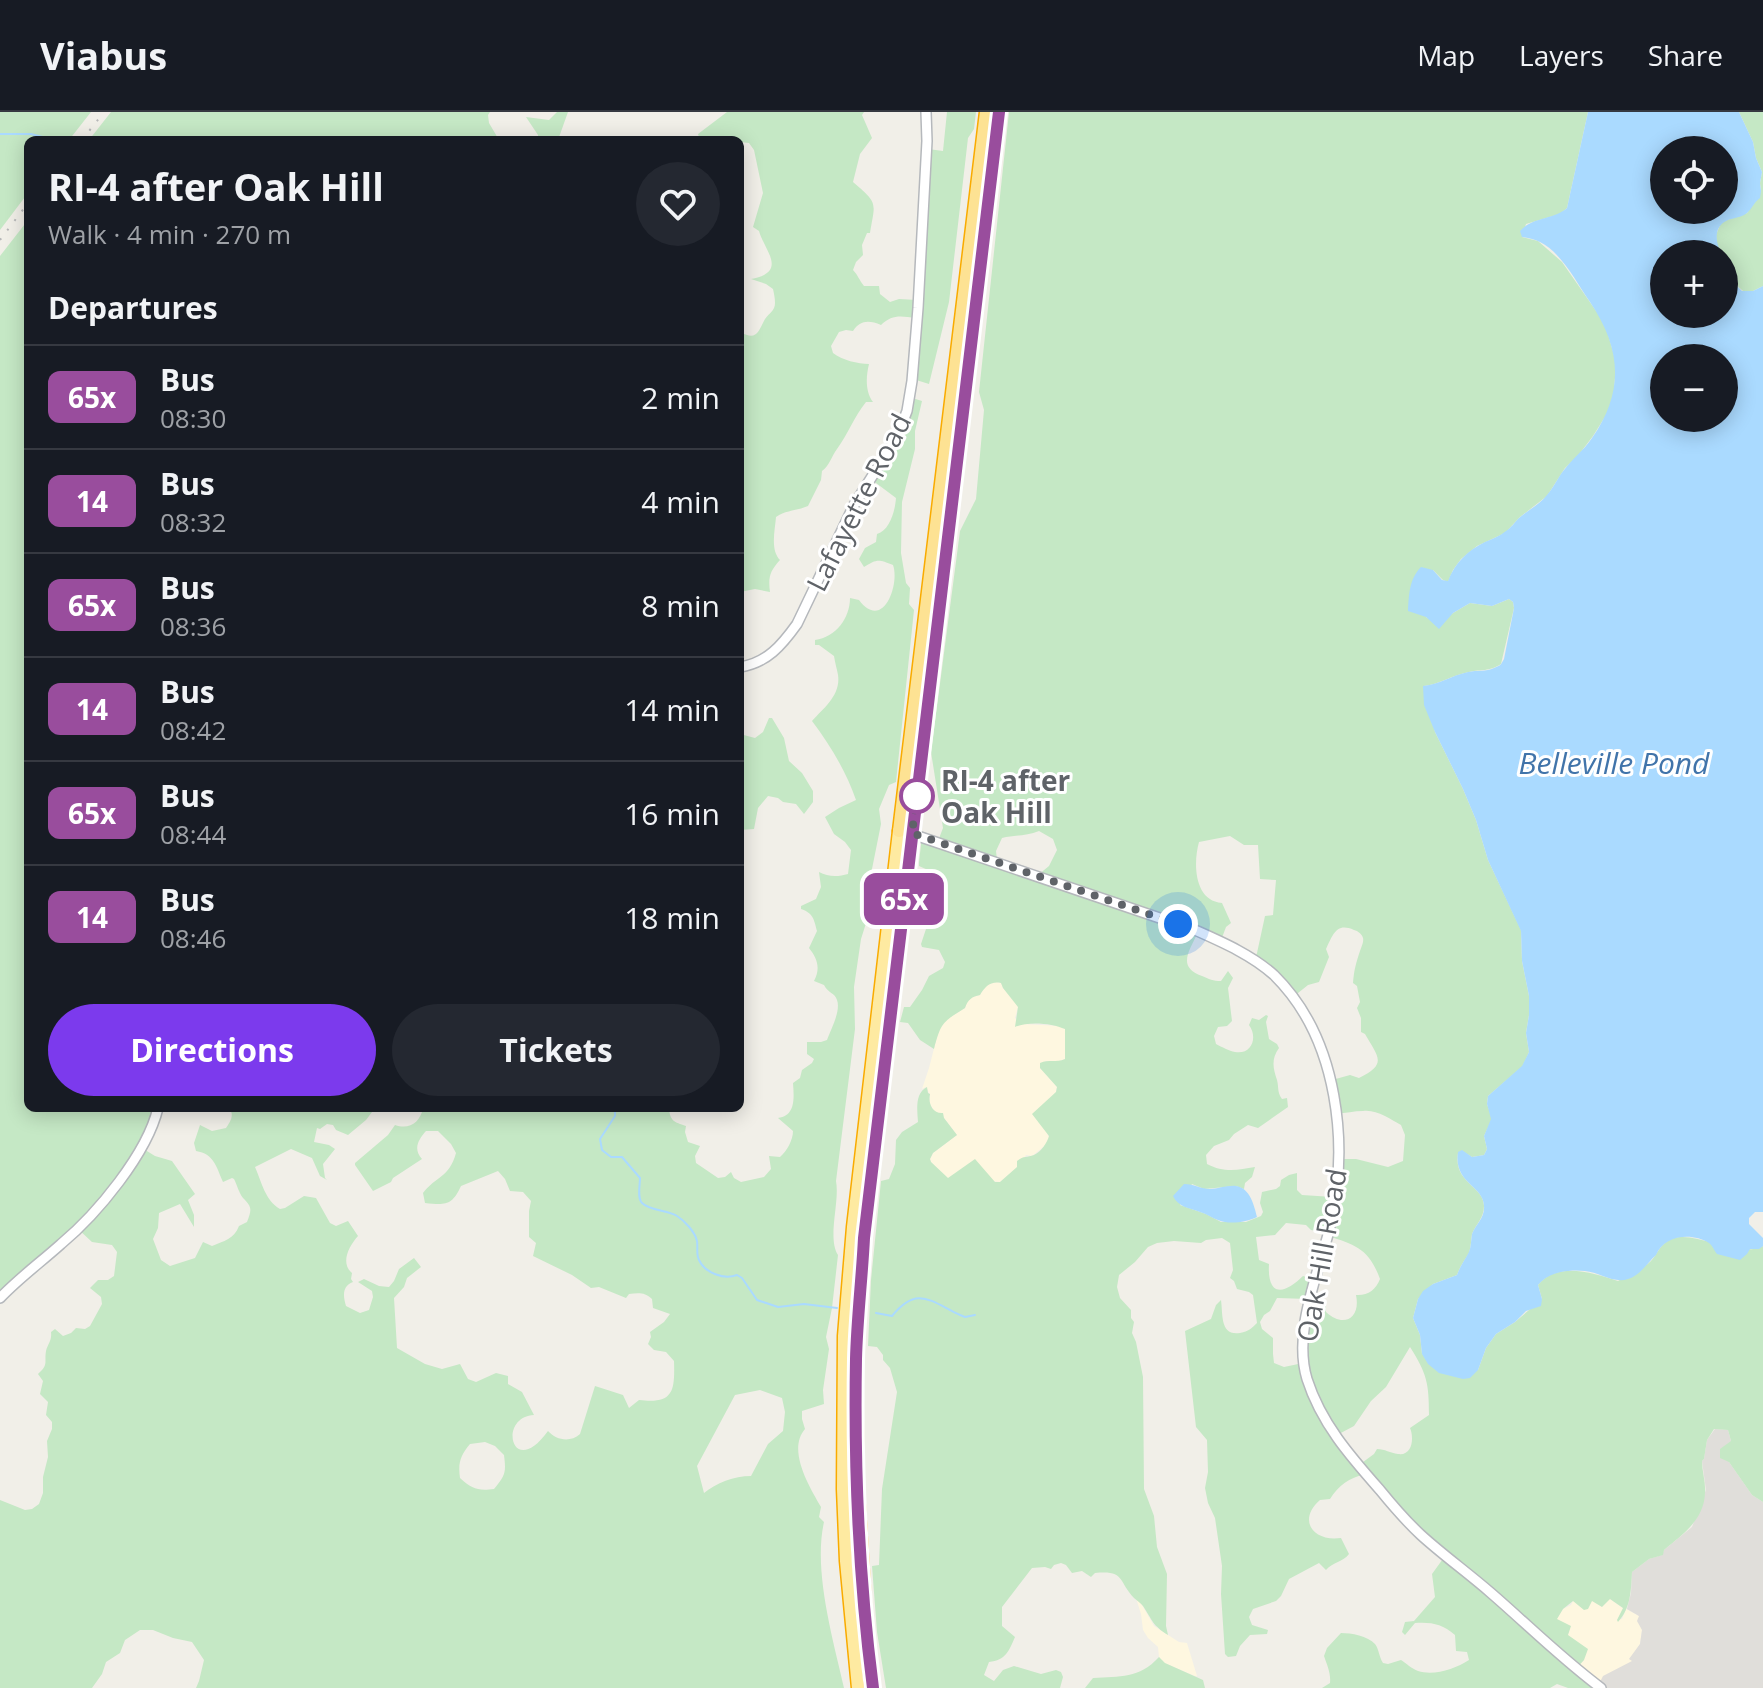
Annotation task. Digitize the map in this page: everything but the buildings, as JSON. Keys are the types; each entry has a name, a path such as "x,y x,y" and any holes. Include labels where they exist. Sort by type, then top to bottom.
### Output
{"highway":[{"path":"873,1688 858,1505 856,1359 864,1238 986,112"},
{"path":"858,1688 846,1561 843,1489 844,1336 858,1183 999,112"}],"street":[{"name":"Lafayette Road","path":"744,666 758,663 773,653 797,624 854,505 897,437 903,422 912,381 918,308 926,112"},
{"name":"Oak Hill Road","path":"906,832 1195,930 1264,967 1297,1002 1329,1074 1339,1142 1334,1205 1304,1328 1303,1363 1316,1402 1354,1461 1406,1521 1601,1688"},
{"path":"0,1298 80,1227 117,1184 142,1146 156,1112"}],"shaded area":[{"path":"1001,983 1015,1002 1018,1007 1015,1018 1022,1024 1061,1026 1065,1029 1065,1059 1045,1061 1040,1068 1057,1087 1049,1100 1049,1137 1047,1144 1032,1156 1026,1155 1018,1167 1000,1182 948,1179 930,1159 933,1153 957,1135 934,1111 926,1087 922,1089 944,1021 965,1008 967,1002 980,995 986,985"},
{"path":"1715,1429 1728,1430 1731,1441 1729,1462 1752,1495 1763,1502 1763,1688 1597,1688 1603,1676 1632,1661 1629,1659 1640,1644 1642,1630 1637,1621 1639,1616 1627,1609 1632,1572 1649,1559 1662,1555 1692,1527 1706,1490 1702,1461 1707,1440"},
{"path":"1136,1598 1154,1626 1179,1642 1187,1643 1197,1676 1164,1663 1159,1657 1158,1647 1143,1630"},
{"path":"1610,1599 1624,1609 1617,1620 1622,1619 1626,1609 1639,1616 1642,1630 1640,1644 1630,1659 1635,1661 1593,1688 1573,1672 1584,1660 1556,1620 1573,1601"}],"green space":[{"path":"0,112 91,112 72,136 24,136 24,198 0,230"},
{"path":"111,112 490,112 489,123 497,136 92,136"},
{"path":"557,112 568,112 559,136 538,136 526,117 549,120"},
{"path":"727,112 864,112 862,115 872,138 860,154 853,182 871,200 874,209 870,233 867,233 862,245 863,255 853,270 864,286 879,286 880,294 890,302 917,300 928,149 943,151 947,112 976,112 974,129 968,138 949,302 929,384 913,379 916,318 893,317 881,325 865,322 853,331 839,332 831,346 833,353 850,361 869,364 867,384 873,402 866,402 822,471 821,480 808,506 776,517 774,545 780,560 770,574 770,592 755,589 744,591 744,334 756,334 774,308 775,299 773,289 751,279 762,276 772,266 759,231 753,227 763,193 754,150 749,143 744,142 744,136 698,134"},
{"path":"1009,112 1588,112 1567,208 1560,214 1526,224 1522,237 1538,241 1562,262 1601,318 1616,362 1614,393 1608,412 1547,496 1505,533 1477,546 1461,559 1448,582 1433,570 1426,617 1433,622 1470,603 1492,606 1509,599 1513,602 1501,664 1424,686 1435,732 1463,789 1488,860 1521,930 1522,961 1529,996 1526,1033 1529,1052 1523,1066 1488,1096 1492,1119 1484,1136 1487,1149 1484,1155 1472,1157 1462,1151 1458,1153 1460,1171 1483,1199 1484,1206 1472,1234 1469,1253 1457,1275 1433,1284 1418,1299 1413,1318 1420,1335 1422,1354 1478,1370 1486,1348 1496,1334 1542,1299 1538,1285 1555,1273 1576,1271 1618,1281 1648,1264 1667,1241 1681,1237 1741,1249 1763,1246 1763,1502 1752,1495 1729,1462 1720,1458 1720,1449 1731,1441 1728,1430 1714,1429 1707,1440 1702,1461 1705,1489 1701,1511 1691,1526 1664,1550 1663,1555 1649,1559 1632,1572 1628,1605 1618,1622 1623,1608 1610,1599 1602,1607 1592,1601 1584,1610 1573,1601 1557,1619 1571,1626 1568,1635 1588,1649 1584,1660 1573,1672 1593,1688 1568,1688 1557,1684 1550,1688 1322,1688 1330,1683 1324,1656 1341,1633 1372,1641 1383,1663 1401,1660 1424,1672 1444,1671 1469,1660 1467,1652 1456,1651 1455,1635 1441,1626 1415,1623 1405,1635 1402,1632 1405,1622 1414,1621 1435,1597 1432,1574 1445,1556 1365,1474 1345,1483 1330,1499 1320,1500 1310,1515 1311,1528 1316,1533 1323,1537 1341,1538 1349,1554 1326,1570 1319,1563 1289,1579 1276,1601 1253,1609 1249,1617 1252,1625 1268,1630 1267,1634 1250,1635 1236,1656 1228,1657 1225,1654 1222,1566 1215,1518 1205,1488 1207,1440 1196,1427 1185,1331 1211,1319 1221,1300 1224,1323 1229,1331 1250,1330 1257,1323 1253,1295 1237,1289 1230,1278 1233,1270 1230,1243 1222,1238 1201,1243 1157,1243 1148,1247 1119,1275 1117,1287 1120,1298 1131,1310 1134,1322 1132,1333 1143,1377 1144,1489 1154,1516 1157,1547 1167,1574 1168,1635 1156,1625 1120,1578 1112,1573 1095,1573 1091,1577 1082,1571 1072,1573 1061,1563 1051,1569 1032,1568 1002,1607 1002,1626 1015,1637 1009,1651 989,1662 984,1675 994,1681 1003,1670 1014,1666 1041,1674 1056,1670 1063,1677 1060,1688 886,1688 877,1632 872,1566 879,1565 882,1489 897,1392 883,1355 877,1347 868,1346 881,1181 889,1179 895,1164 896,1140 918,1122 919,1097 927,1087 932,1107 936,1112 943,1113 957,1135 933,1153 931,1162 948,1178 975,1159 995,1182 1000,1182 1017,1167 1017,1161 1037,1154 1047,1142 1049,1136 1032,1114 1056,1092 1057,1087 1040,1068 1040,1063 1065,1059 1065,1029 1040,1024 1015,1027 1018,1007 1001,983 988,985 980,995 969,1000 965,1008 947,1020 934,1049 920,1040 908,1023 900,1022 904,1007 910,1007 929,976 943,968 945,962 939,950 922,947 921,944 927,926 927,913 936,891 935,881 928,870 919,866 919,862 922,836 938,841 943,828 931,752 960,531 976,499 984,410 979,392","holes":["1039,831 1053,839 1057,850 1049,866 1038,875 997,860 996,851 1002,838","1230,836 1244,845 1258,845 1260,879 1276,880 1273,915 1265,916 1254,962 1293,997 1308,985 1319,982 1329,957 1326,949 1336,931 1348,928 1362,935 1353,983 1357,986 1360,1002 1357,1008 1361,1032 1378,1059 1374,1068 1359,1078 1350,1075 1332,1080 1336,1114 1356,1111 1378,1113 1401,1125 1405,1135 1403,1161 1388,1167 1356,1159 1339,1159 1333,1197 1302,1195 1297,1190 1297,1173 1289,1175 1281,1180 1276,1189 1262,1192 1261,1216 1246,1222 1221,1222 1180,1205 1192,1184 1204,1189 1236,1186 1244,1189 1255,1167 1219,1169 1207,1164 1206,1155 1214,1146 1229,1140 1248,1125 1258,1128 1288,1107 1287,1098 1282,1099 1279,1092 1274,1064 1279,1048 1269,1039 1268,1016 1259,1020 1252,1018 1249,1025 1253,1040 1246,1051 1233,1051 1216,1044 1214,1036 1218,1027 1227,1026 1232,1021 1228,988 1233,978 1228,971 1221,981 1211,980 1194,972 1187,964 1188,953 1197,934 1220,943 1226,927 1231,923 1222,903 1213,901 1201,888 1196,870 1199,842","1286,1223 1306,1225 1311,1230 1326,1233 1366,1255 1380,1279 1371,1292 1356,1295 1356,1310 1344,1320 1332,1317 1326,1312 1326,1306 1311,1304 1303,1363 1284,1367 1274,1363 1273,1338 1262,1329 1260,1322 1277,1298 1308,1299 1315,1280 1303,1276 1289,1287 1278,1290 1274,1287 1269,1264 1259,1260 1256,1237 1275,1235","1410,1347 1426,1379 1429,1415 1410,1428 1412,1441 1407,1452 1398,1454 1377,1449 1359,1465 1337,1435 1354,1426 1371,1401 1386,1387"]},
{"path":"1739,112 1763,112 1763,286 1753,291 1743,291 1738,287 1738,240 1716,240 1716,235 1721,224 1738,224 1738,216 1747,213 1761,191 1762,172"},
{"path":"24,225 24,1112 156,1112 142,1148 172,1161 195,1194 188,1200 194,1215 194,1227 180,1204 159,1213 153,1239 161,1260 170,1266 195,1258 203,1242 212,1246 228,1239 247,1222 250,1214 250,1206 234,1179 223,1182 211,1158 196,1151 194,1143 200,1125 212,1131 226,1128 231,1112 372,1112 348,1135 336,1130 333,1125 317,1128 314,1142 335,1149 323,1164 327,1180 320,1176 312,1158 291,1149 255,1167 264,1191 280,1209 304,1196 316,1198 330,1223 336,1226 348,1221 358,1236 347,1254 353,1282 345,1289 344,1299 346,1306 360,1313 369,1310 373,1297 372,1291 358,1282 364,1279 389,1287 399,1269 414,1258 421,1267 407,1278 394,1298 397,1348 425,1364 442,1369 460,1364 468,1379 476,1382 496,1373 508,1376 508,1384 522,1392 534,1415 523,1418 513,1434 518,1448 525,1450 536,1445 548,1431 563,1439 572,1439 580,1434 595,1386 623,1395 629,1408 639,1400 659,1400 670,1394 674,1381 674,1361 666,1352 654,1350 648,1344 650,1332 670,1314 653,1308 652,1299 647,1295 629,1294 626,1298 599,1287 591,1288 533,1256 536,1243 529,1237 531,1201 523,1192 510,1191 498,1171 461,1186 447,1203 425,1203 423,1193 446,1172 456,1153 438,1131 426,1131 421,1138 417,1148 422,1159 373,1191 355,1163 388,1135 395,1125 409,1126 422,1112 670,1112 673,1120 686,1126 688,1142 700,1146 695,1156 696,1163 718,1178 731,1172 741,1182 764,1177 771,1169 769,1156 780,1157 785,1152 793,1131 778,1118 791,1110 793,1083 814,1059 807,1054 807,1042 827,1040 838,1009 835,996 824,985 814,981 817,963 809,948 817,931 812,917 801,906 816,899 821,887 819,872 833,876 848,874 851,850 834,834 825,817 856,800 837,759 812,721 831,701 838,682 834,656 815,645 815,640 829,635 840,625 850,598 875,611 888,602 894,583 893,565 878,561 864,567 859,559 888,524 896,498 872,480 896,438 909,397 922,401 915,431 915,449 902,502 901,553 906,583 910,588 909,604 914,610 896,782 889,785 879,809 881,824 872,869 868,917 861,939 854,987 855,1029 836,1181 834,1239 838,1255 826,1337 829,1349 824,1404 802,1411 805,1429 798,1447 802,1468 821,1507 819,1517 824,1522 821,1541 823,1583 844,1688 196,1688 204,1660 192,1642 153,1630 140,1630 125,1640 120,1653 106,1662 92,1688 0,1688 0,1500 25,1510 39,1504 52,1422 46,1415 48,1402 40,1394 43,1381 38,1374 45,1365 51,1332 55,1329 63,1336 76,1328 90,1326 102,1304 101,1297 90,1288 98,1280 108,1280 114,1276 117,1252 112,1245 92,1242 78,1229 0,1296 0,256","holes":["760,1390 782,1398 785,1412 783,1431 768,1444 751,1476 726,1481 704,1493 697,1466 735,1395","485,1442 504,1455 501,1480 494,1489 484,1490 468,1485 460,1478 459,1468 467,1448 470,1444"]},
{"path":"769,718 772,718 784,738 789,761 802,773 813,791 813,802 804,814 796,804 768,796 758,808 754,829 744,830 744,735 755,738 763,732"},
{"path":"1159,1657 1165,1663 1203,1680 1205,1688 1085,1688 1093,1678 1136,1673"}],"water":[{"name":"Belleville Pond","path":"1588,112 1739,112 1762,172 1760,198 1745,214 1738,216 1738,136 1650,136 1650,224 1722,224 1717,240 1650,240 1650,328 1738,328 1738,287 1742,291 1753,291 1763,286 1763,1212 1755,1212 1749,1218 1749,1224 1763,1238 1763,1246 1750,1249 1740,1260 1717,1254 1710,1244 1695,1237 1679,1237 1665,1243 1640,1272 1628,1279 1617,1280 1579,1270 1553,1274 1538,1285 1541,1306 1526,1311 1496,1334 1486,1348 1478,1370 1470,1378 1463,1379 1439,1373 1428,1364 1422,1354 1420,1335 1413,1318 1423,1291 1457,1275 1483,1214 1483,1199 1460,1171 1458,1152 1462,1150 1472,1157 1484,1155 1487,1149 1484,1136 1491,1119 1488,1096 1522,1066 1529,1052 1526,1033 1529,996 1522,961 1521,931 1488,860 1463,789 1424,705 1423,686 1500,665 1504,659 1514,608 1509,599 1492,606 1470,603 1453,613 1439,629 1426,617 1408,611 1412,582 1421,567 1433,570 1442,580 1448,581 1467,554 1504,533 1544,499 1592,438 1610,403 1615,370 1613,353 1600,319 1555,253 1540,242 1522,237 1520,231 1530,223 1567,208"},
{"path":"1184,1184 1210,1189 1241,1187 1251,1198 1257,1217 1228,1222 1184,1207 1173,1196"}],"waterway":[{"path":"0,134 39,136"},
{"path":"615,1112 600,1139 602,1150 611,1157 622,1157 640,1178 642,1203 673,1214 689,1227 697,1241 698,1258 706,1269 721,1276 737,1275 757,1300 778,1307 804,1304 837,1308"},
{"path":"876,1313 892,1316 901,1306 917,1298 932,1301 965,1317 975,1315"}],"railway":[{"path":"85,136 104,112"},
{"path":"0,240 24,208"}],"bus line":[{"name":"65x","path":"873,1688 867,1640 856,1455 856,1359 864,1238 999,112"}],"place":[{"name":"RI-4 after Oak Hill","path":"917,796"}],"route":[{"path":"917,796 912,833 1178,924"}]}
